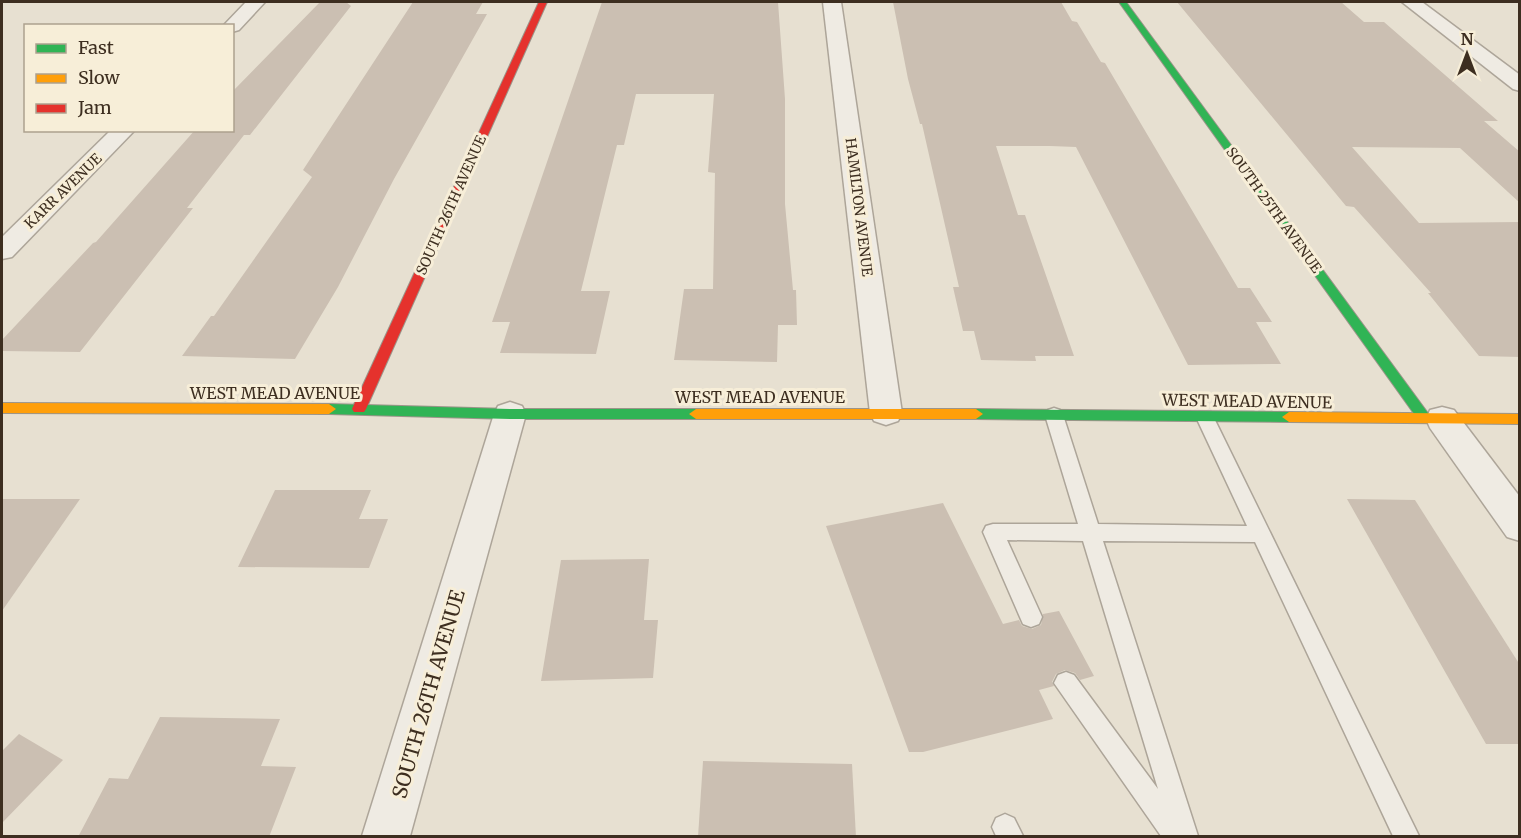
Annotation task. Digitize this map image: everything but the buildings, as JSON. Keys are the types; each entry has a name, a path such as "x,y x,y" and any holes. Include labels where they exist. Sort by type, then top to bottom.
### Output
{"street":[{"path":"234,24 256,2"},
{"name":"SOUTH 26TH AVENUE","path":"359,410 543,2"},
{"name":"HAMILTON AVENUE","path":"832,2 886,413"},
{"name":"SOUTH 25TH AVENUE","path":"1124,2 1434,419"},
{"path":"1411,2 1520,84"},
{"name":"KARR AVENUE","path":"2,251 122,132"},
{"name":"WEST MEAD AVENUE","path":"2,408 359,410 510,414 886,413 1520,420"},
{"name":"SOUTH 26TH AVENUE","path":"386,837 510,414"},
{"path":"1434,419 1520,526"}],"lane":[{"path":"1054,415 1185,837"},
{"path":"1205,417 1406,837"},
{"path":"1031,617 993,532 1261,534"},
{"path":"1066,683 1176,837"}],"traffic: fast":[{"path":"1123,2 1425,419"},
{"path":"329,409 510,414 696,414"},
{"path":"976,414 1289,417"}],"traffic: slow":[{"path":"2,408 329,409"},
{"path":"696,414 976,414"},
{"path":"1289,417 1520,419"}],"traffic: jam":[{"path":"359,409 543,2"}]}
